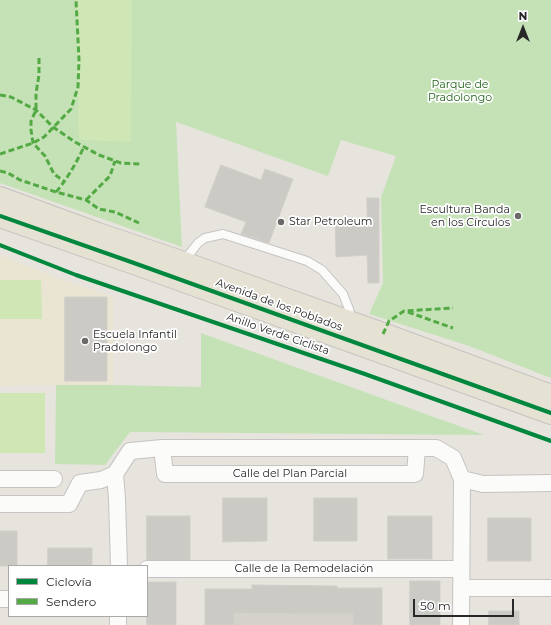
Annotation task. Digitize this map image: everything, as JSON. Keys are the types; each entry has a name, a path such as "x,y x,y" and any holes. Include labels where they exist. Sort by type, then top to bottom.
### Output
{"main road":[{"name":"Avenida de los Poblados","path":"0,198 352,323 551,396"},
{"name":"Avenida de los Poblados","path":"0,216 551,413"}],"street":[{"name":"Calle del Plan Parcial","path":"162,448 165,474 415,474 417,448"},
{"path":"118,565 116,474 130,451 162,448 436,448 453,458 462,479 461,625"},
{"path":"0,504 69,504 80,483 101,480 116,474"},
{"path":"0,479 54,479"},
{"path":"462,479 483,484 551,483"},
{"name":"Calle de la Remodelación","path":"148,569 461,569"},
{"path":"461,588 551,588"}],"lane":[{"path":"180,262 198,243 205,238 223,234 307,261 322,270 343,294 349,309 352,323"}],"shaded area":[{"path":"0,255 55,277 113,297 113,385 0,386"},
{"path":"234,613 353,614 353,625 234,625"}],"green space":[{"name":"Parque de Pradolongo","path":"0,0 551,0 551,378 469,346 369,314 383,283 381,197 396,156 341,140 328,176 176,122 182,247 0,183"},
{"path":"76,0 132,0 131,142 79,140"},
{"path":"0,280 41,280 42,319 0,319"},
{"path":"201,333 484,435 130,432 105,465 55,464 56,385 201,387"},
{"path":"0,393 45,393 45,453 0,453"}],"building":[{"path":"221,165 261,180 265,169 293,179 269,243 241,234 246,222 205,207"},
{"path":"367,198 379,198 379,283 368,283 367,255 336,257 335,219 367,218"},
{"name":"Escuela Infantil Pradolongo","path":"65,297 107,297 107,381 65,381"},
{"path":"223,498 267,498 267,541 223,542"},
{"path":"314,498 357,498 357,541 314,541"},
{"path":"147,516 190,516 190,560 147,560"},
{"path":"388,516 432,516 432,559 388,559"},
{"path":"488,518 531,518 531,561 488,561"},
{"path":"0,531 17,531 17,565 0,566"},
{"path":"48,548 92,548 92,565 48,565"},
{"path":"410,581 440,581 440,625 410,625"},
{"path":"148,582 176,582 176,625 147,625"},
{"path":"252,585 382,588 382,625 353,625 353,614 234,613 234,625 205,625 205,589 252,589"},
{"path":"489,611 519,611 519,625 489,625"}],"marked path":[{"path":"0,154 33,143 44,137 71,109 78,87 79,60 76,0"},
{"path":"39,58 36,110 31,121 33,143 45,156 54,174 65,182"},
{"path":"0,95 11,97 36,110 53,127 75,142 99,155 121,163 140,164"},
{"path":"56,192 72,170 84,147"},
{"path":"86,200 110,176 115,161"},
{"path":"0,171 8,173 20,180 86,200 99,209 115,212 139,223"},
{"path":"383,334 389,321 404,311 453,308"},
{"path":"408,312 453,328"}],"cycle path":[{"path":"0,216 551,413"},
{"name":"Anillo Verde Ciclista","path":"0,245 76,275 362,373 551,441"}],"place":[{"name":"Escultura Banda en los Círculos","path":"518,216"},
{"name":"Star Petroleum","path":"281,222"},
{"name":"Escuela Infantil Pradolongo","path":"85,341"}]}
